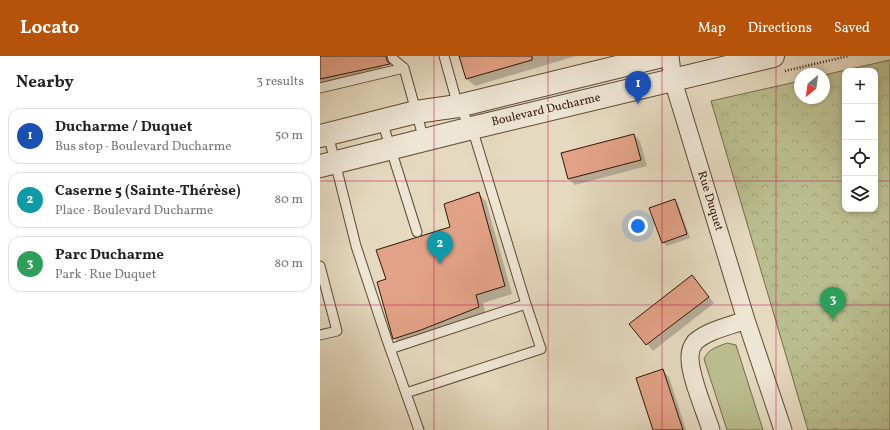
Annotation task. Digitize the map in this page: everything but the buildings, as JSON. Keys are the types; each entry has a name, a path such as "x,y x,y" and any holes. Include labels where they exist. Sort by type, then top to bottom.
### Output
{"street":[{"name":"Boulevard Ducharme","path":"324,135 416,112 458,106 609,65 661,56"},
{"name":"Rue Duquet","path":"661,56 674,81"},
{"name":"Rue Duquet","path":"670,56 674,81 746,320 783,430"},
{"name":"Boulevard Ducharme","path":"327,165 472,128 674,81 773,56"},
{"path":"711,430 691,368 691,350 696,342 707,335 746,320"}],"lane":[{"path":"392,56 392,58 404,68 424,140"},
{"path":"406,393 541,349 472,128 458,106 444,56"},
{"path":"320,88 404,68"},
{"path":"382,121 417,232"},
{"path":"324,135 327,165 419,430"},
{"path":"320,266 337,331 320,335"},
{"path":"390,349 526,304"}],"green space":[{"path":"890,60 890,430 808,430 711,101 794,82 794,104 830,104 830,74 842,71 842,212 878,212 878,68 855,68"},
{"path":"727,343 736,345 763,430 727,430 704,359 710,351"}],"place":[{"name":"Ducharme / Duquet","path":"638,104"},
{"name":"Caserne 5 (Sainte-Thérèse)","path":"440,264"},
{"name":"Parc Ducharme","path":"833,320"}]}
